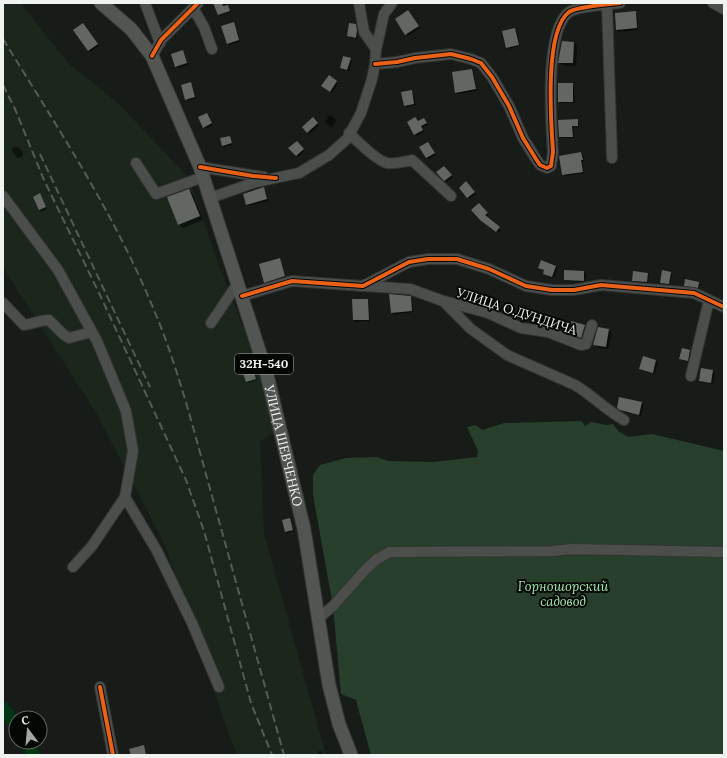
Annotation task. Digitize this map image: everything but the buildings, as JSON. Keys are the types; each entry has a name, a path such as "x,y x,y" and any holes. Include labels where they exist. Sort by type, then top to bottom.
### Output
{"main road":[{"name":"УЛИЦА ШЕВЧЕНКО","path":"102,3 131,30 152,56 202,172 268,374 304,530 319,618 328,685 339,724 351,755"}],"street":[{"path":"145,3 160,43"},
{"path":"358,3 364,32 376,50"},
{"path":"210,198 256,182 300,173 329,155 346,139 361,113 372,79 376,50 384,14 392,3"},
{"path":"375,64 451,54 471,58 481,63 492,77 509,106 524,138 540,165 544,167 551,166 553,152 552,64 557,32 562,20 570,11 602,4 620,3"},
{"path":"713,3 724,10"},
{"path":"602,4 612,158"},
{"path":"152,56 160,43 196,6 212,49"},
{"path":"350,134 386,163 398,163 412,160 451,196"},
{"path":"136,163 156,194 202,172 276,178"},
{"path":"4,198 58,270 97,340 126,411 133,451 125,497 92,546 73,567"},
{"name":"УЛИЦА О.ДУНДИЧА","path":"363,286 409,262 428,259 457,259 489,269 526,286 552,290 574,290 601,285 694,293 724,307"},
{"name":"УЛИЦА О.ДУНДИЧА","path":"242,296 292,281 410,289 488,314 521,328 548,332 581,345 586,344 592,325"},
{"path":"211,323 238,283"},
{"path":"691,376 710,300"},
{"name":"УЛИЦА О.ДУНДИЧА","path":"444,301 470,330 507,355 575,384 612,414 624,420"},
{"path":"3,303 24,325 34,324 41,320 49,320 69,338 92,332"},
{"path":"125,497 157,551 192,623 219,687"},
{"path":"319,618 333,606 366,569 377,559 390,552 553,551 572,548 724,552"},
{"path":"100,687 113,755"}],"shaded area":[{"path":"3,3 21,3 68,63 118,103 189,178 217,260 253,352 276,431 260,442 264,533 326,755 238,755 230,738 165,545 95,411 7,274 3,264"}],"green space":[{"name":"Горношорский садовод","path":"582,421 585,426 591,422 607,425 613,424 618,431 628,437 652,434 724,451 724,755 371,755 356,700 341,694 333,606 313,495 313,475 320,465 346,458 377,457 388,461 434,462 477,457 478,451 467,427 476,425 482,430 504,423"}],"waterway":[{"path":"3,708 8,715"},
{"path":"31,750 34,755"}],"railway":[{"path":"3,39 101,201 136,268 161,326 192,423 284,755"},
{"path":"3,85 15,109 44,180 99,293 186,480 204,531 251,703 272,755"},
{"path":"40,154 150,387"}],"cycle path":[{"path":"152,56 161,40 198,3"},
{"path":"375,64 451,54 481,63 492,77 509,106 523,138 536,159 540,165 547,168 551,166 553,152 551,120 552,57 561,22 569,12 573,10 620,3"},
{"path":"200,167 253,176 276,178"},
{"path":"242,296 292,281 363,286 409,262 428,259 457,259 489,269 526,286 552,290 574,290 601,285 694,293 724,307"},
{"path":"100,687 113,755"}]}
